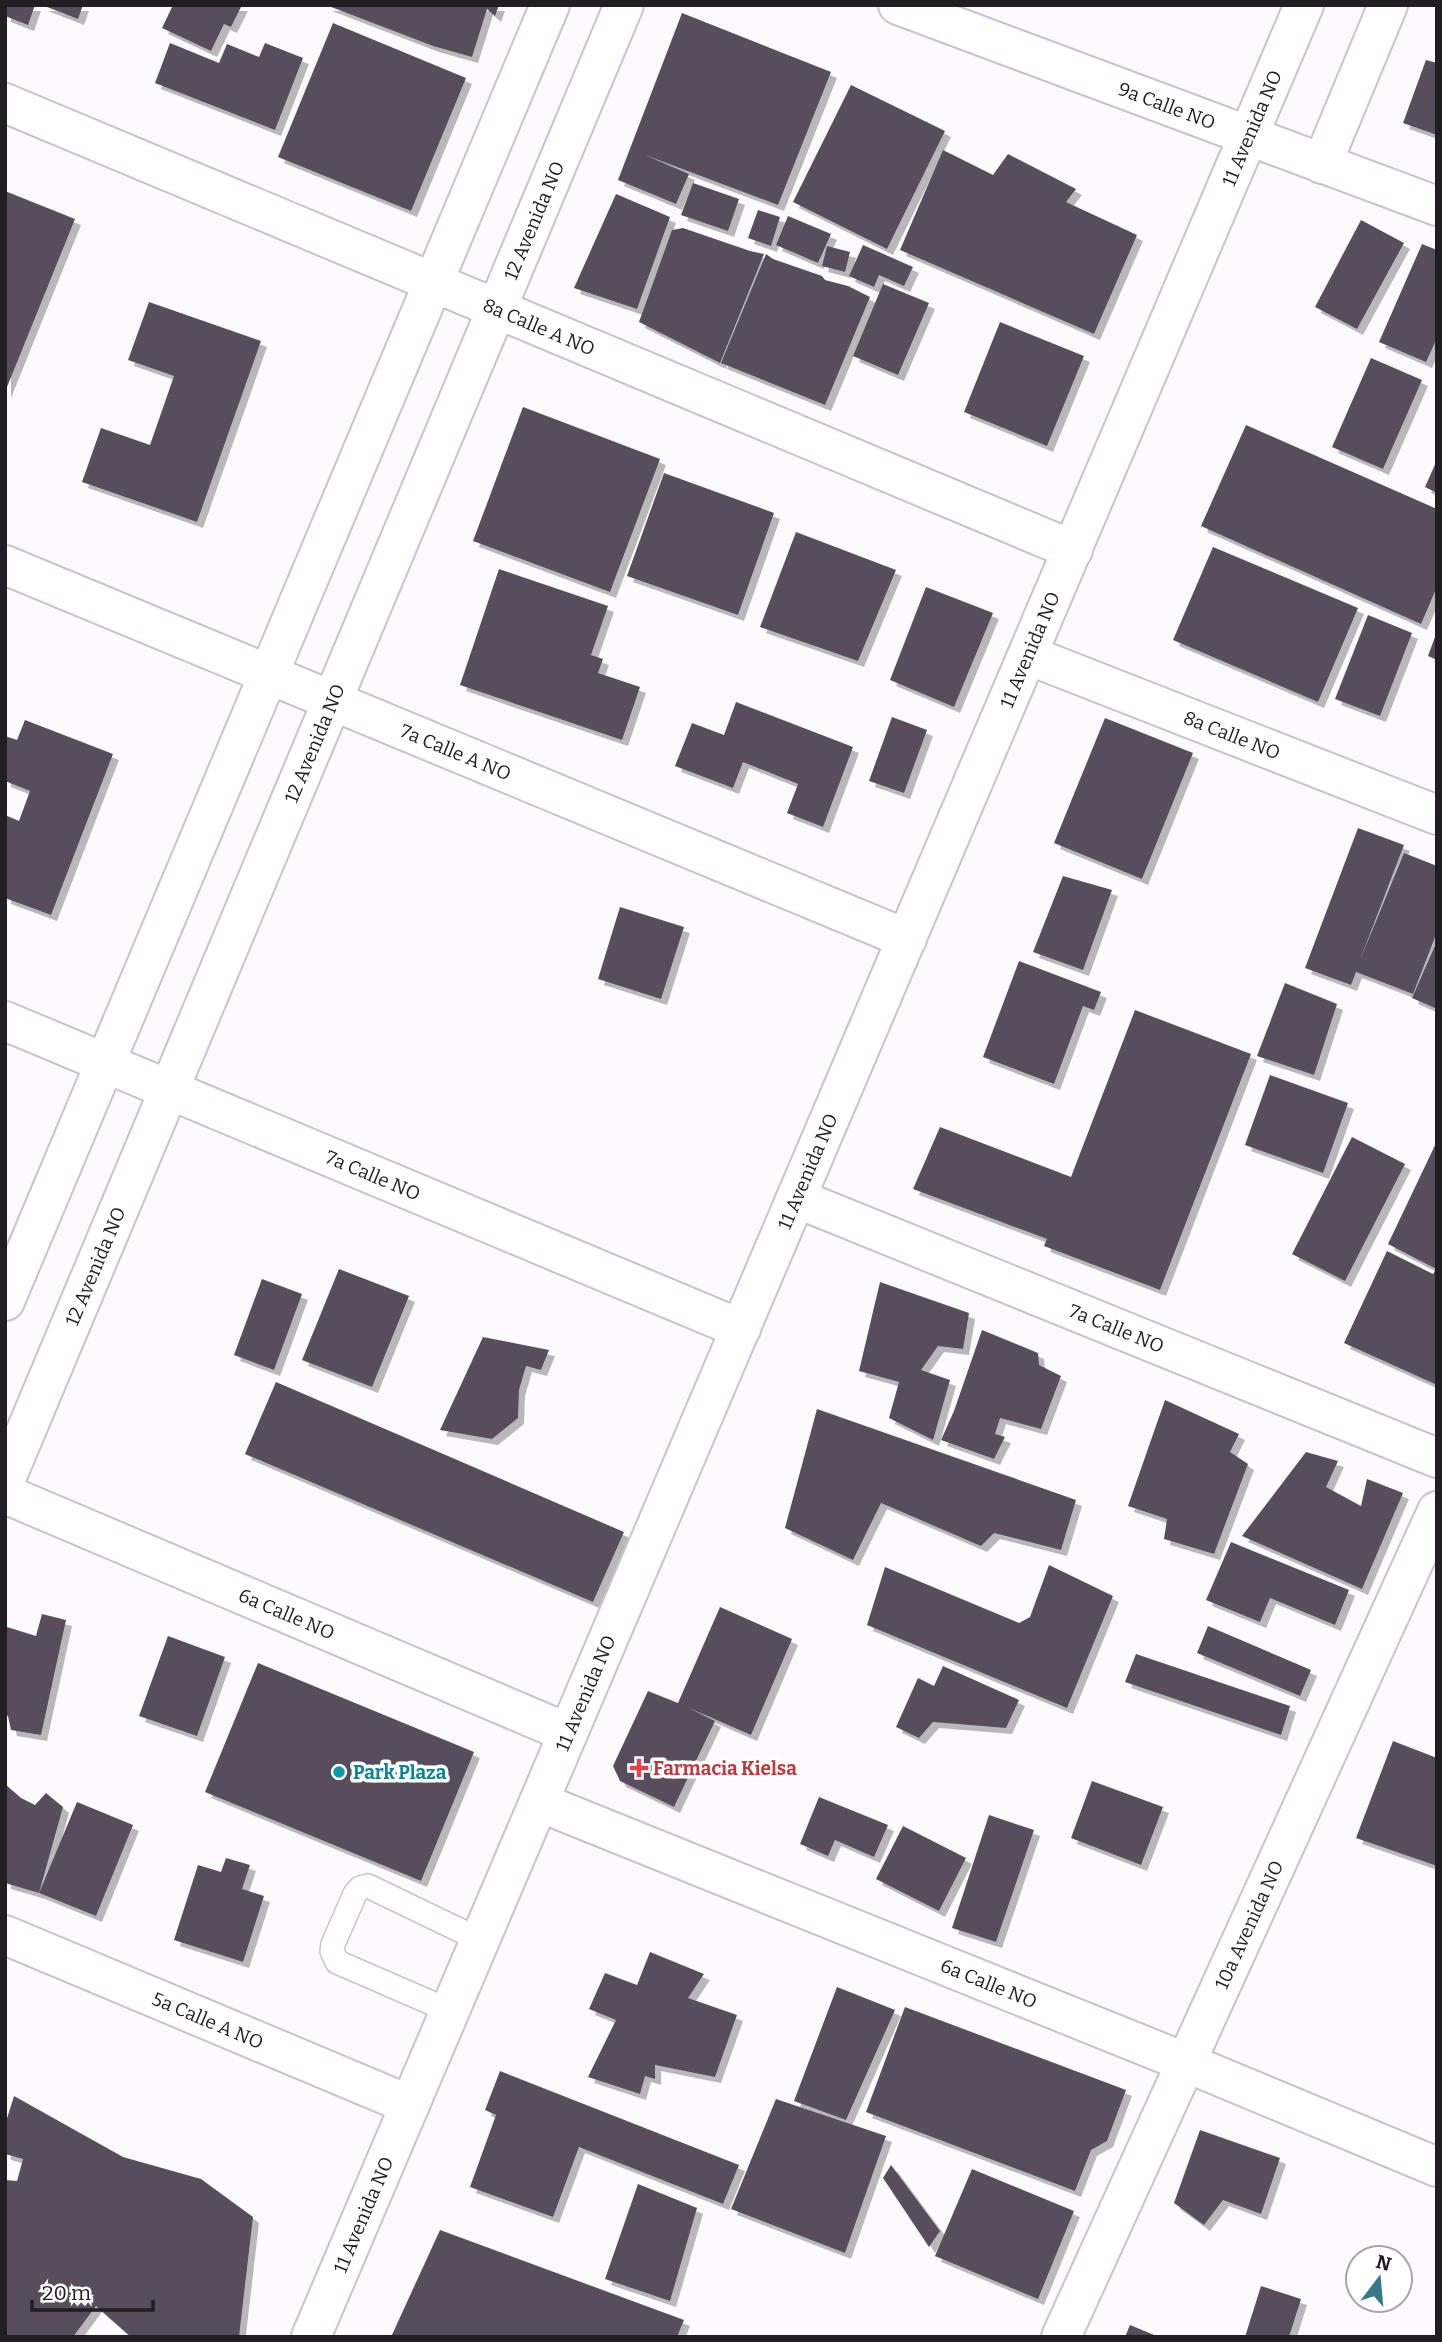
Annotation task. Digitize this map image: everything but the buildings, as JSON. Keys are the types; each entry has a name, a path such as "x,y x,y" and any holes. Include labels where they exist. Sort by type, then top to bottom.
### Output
{"street":[{"path":"5,1301 550,5"},
{"name":"12 Avenida NO","path":"5,1482 624,5"},
{"name":"9a Calle NO","path":"898,5 1437,206"},
{"name":"11 Avenida NO","path":"311,2337 1304,5"},
{"path":"1322,164 1388,5"},
{"name":"8a Calle A NO","path":"5,103 1073,550"},
{"name":"7a Calle A NO","path":"5,565 907,939"},
{"name":"8a Calle NO","path":"1028,654 1437,815"},
{"name":"7a Calle NO","path":"5,1021 741,1329"},
{"name":"7a Calle NO","path":"796,1198 1437,1458"},
{"name":"6a Calle NO","path":"5,1494 569,1733"},
{"name":"10a Avenida NO","path":"1061,2337 1437,1511"},
{"name":"6a Calle NO","path":"539,1802 1187,2063 1437,2168"},
{"name":"5a Calle A NO","path":"5,1935 410,2105"}],"lane":[{"path":"450,2011 337,1962 332,1951 333,1944 355,1894 360,1888 368,1886 480,1940"}],"place":[{"name":"Farmacia Kielsa","path":"639,1768"},
{"name":"Park Plaza","path":"339,1772"}]}
